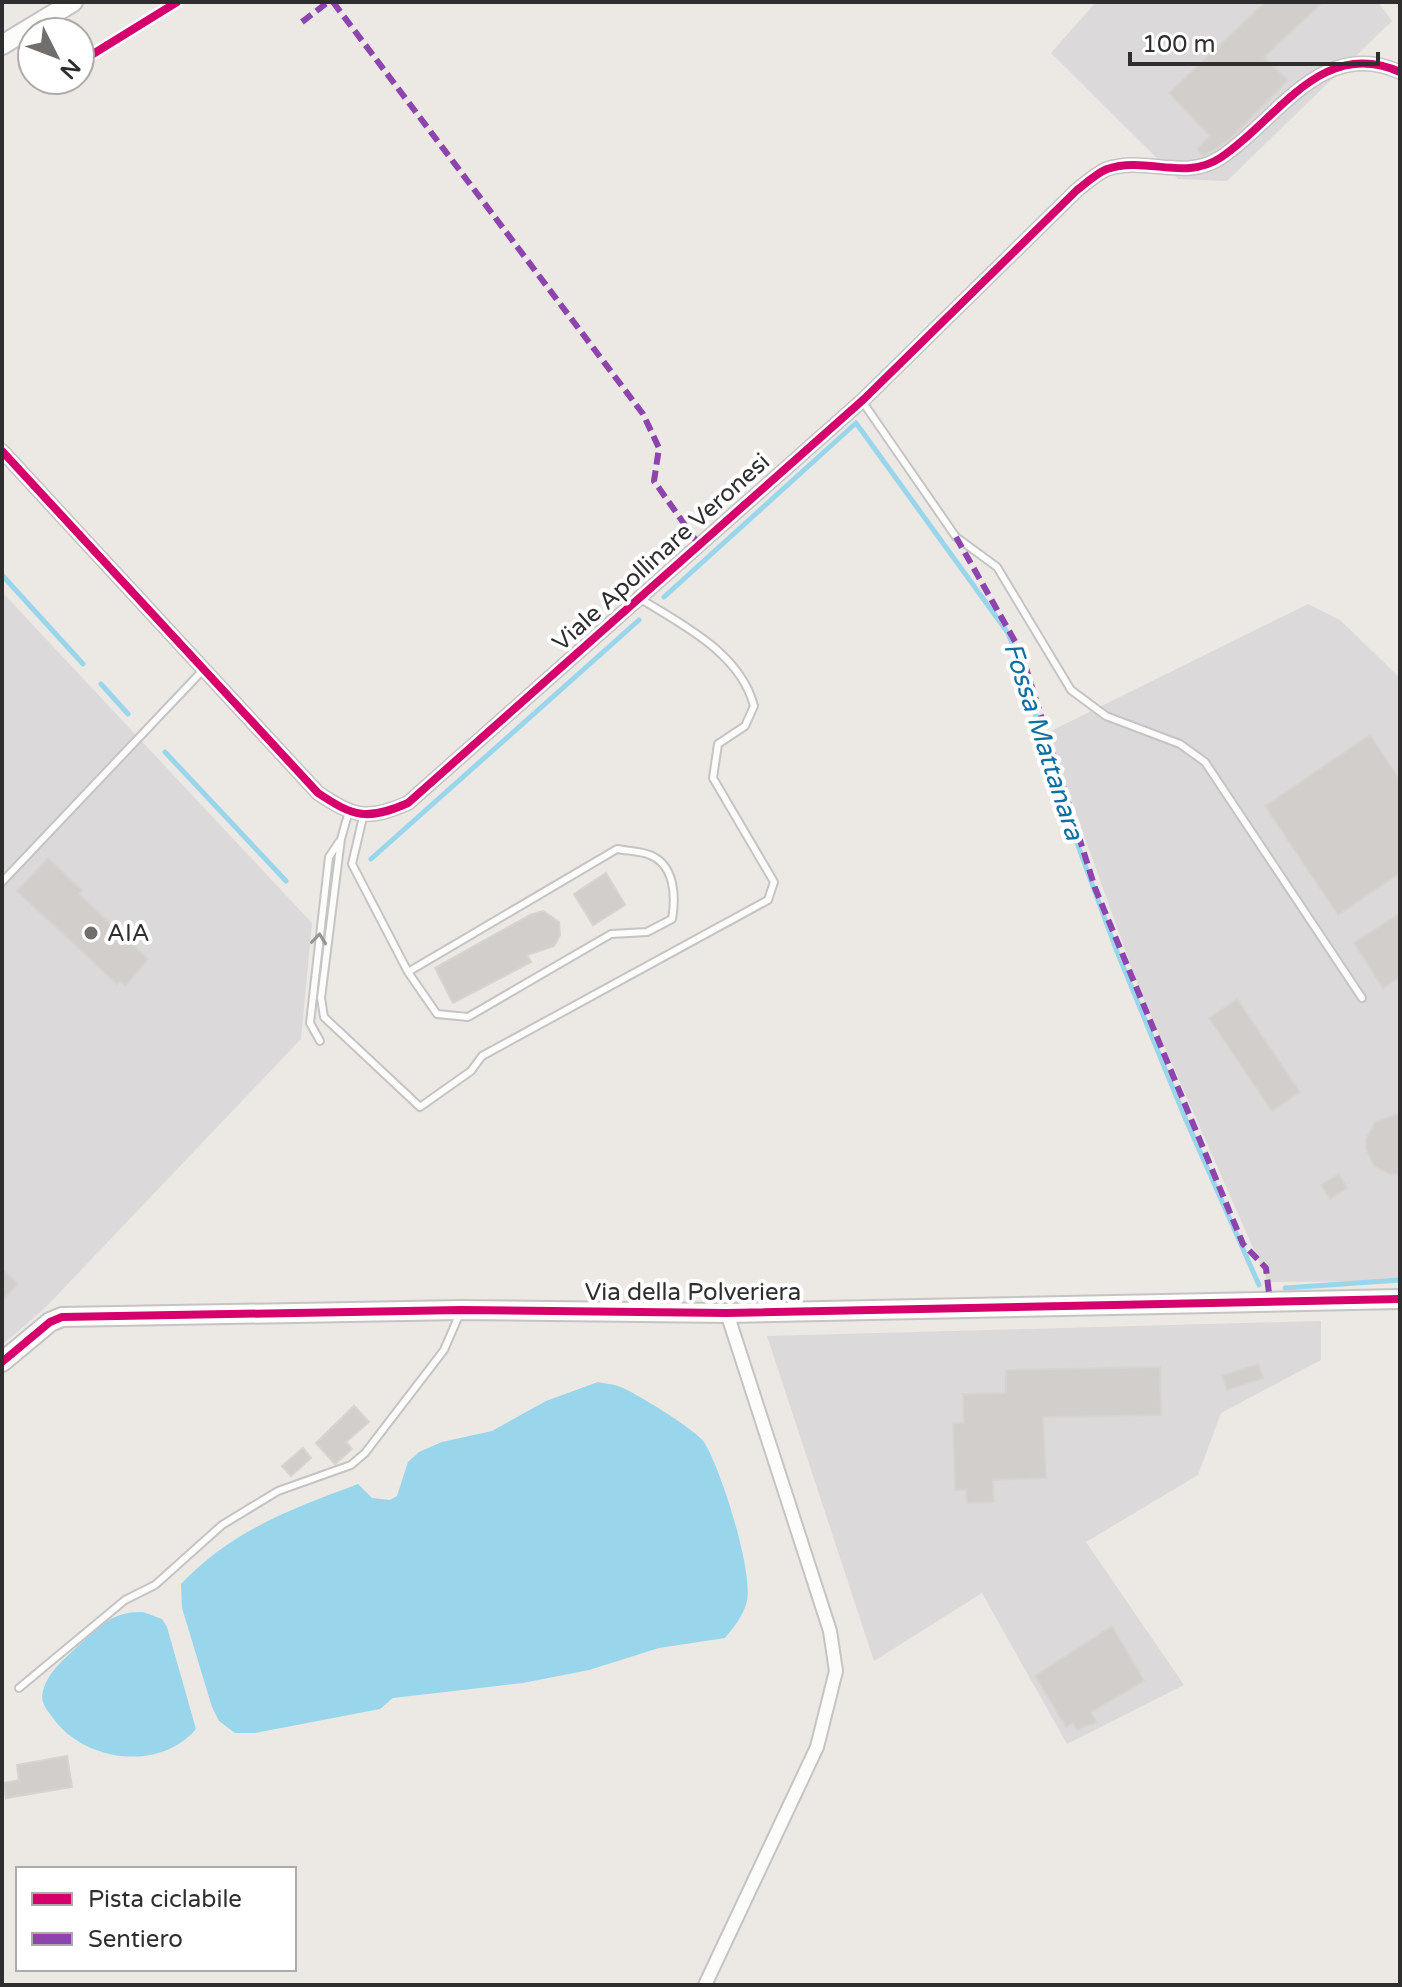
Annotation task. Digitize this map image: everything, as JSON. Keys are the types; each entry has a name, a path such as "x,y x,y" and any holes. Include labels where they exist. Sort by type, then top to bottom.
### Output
{"street":[{"path":"2,45 73,2"},
{"name":"Viale Apollinare Veronesi","path":"363,817 383,814 408,803 862,401 1077,190 1105,170 1159,165 1189,171 1218,160 1302,85 1337,65 1366,63 1400,72"},
{"path":"2,451 318,793 363,817"},
{"name":"Via della Polveriera","path":"2,1362 50,1322 62,1317 461,1310 727,1313 1400,1299"},
{"path":"705,1985 817,1747 836,1671 830,1631 727,1313"}],"lane":[{"path":"862,401 956,537 997,567 1071,690 1106,716 1180,744 1205,762 1362,998"},
{"path":"349,811 341,839 321,998 324,1017 420,1107 471,1071 482,1056 768,900 774,882 713,778 718,744 745,726 754,706 749,687 731,663 695,633 639,598"},
{"path":"2,882 204,669"},
{"path":"363,817 352,864 408,972 437,1014 468,1017 611,934 647,932 672,919 677,895 663,865 657,860 650,855 617,849 408,972"},
{"path":"320,1041 312,1033 312,1008 329,857 341,839"},
{"path":"19,1688 125,1600 155,1585 222,1525 278,1491 351,1465 365,1453 444,1350 461,1310"}],"shaded area":[{"path":"1096,2 1378,2 1392,21 1227,181 1178,179 1051,53"},
{"name":"AIA","path":"2,592 312,923 301,1039 45,1308 2,1345"},
{"path":"1308,604 1340,620 1400,678 1400,1281 1268,1282 1140,991 1047,733"},
{"path":"1321,1321 1321,1360 1221,1413 1198,1475 1086,1542 1184,1685 1067,1744 982,1593 874,1661 767,1336"}],"water":[{"path":"598,1382 623,1388 666,1413 699,1436 711,1455 741,1544 748,1586 743,1611 725,1638 659,1648 589,1670 523,1683 393,1698 380,1709 255,1733 235,1733 219,1721 182,1608 181,1584 200,1566 263,1524 358,1484 372,1498 390,1500 397,1496 408,1462 419,1452 442,1442 492,1431 546,1401"},
{"path":"143,1612 162,1619 167,1627 196,1729 181,1743 163,1752 123,1756 102,1752 67,1733 46,1708 43,1691 58,1665 101,1625 124,1614"}],"building":[{"path":"1265,2 1323,2 1264,57 1288,80 1230,139 1204,156 1197,149 1210,136 1169,93"},
{"path":"1370,735 1400,780 1400,873 1338,915 1265,806"},
{"name":"AIA","path":"48,858 82,890 79,894 148,959 125,986 120,981 117,984 17,891"},
{"path":"606,873 625,905 593,925 574,894"},
{"path":"543,911 559,922 560,935 554,946 527,955 531,962 453,1003 435,968 530,915"},
{"path":"1400,913 1400,977 1383,988 1354,943"},
{"path":"1237,999 1300,1092 1272,1111 1209,1018"},
{"path":"1400,1113 1400,1175 1374,1166 1366,1149 1366,1139 1375,1122"},
{"path":"1339,1174 1347,1188 1330,1199 1321,1185"},
{"path":"2,1269 18,1284 2,1301"},
{"path":"1258,1364 1263,1378 1227,1390 1222,1376"},
{"path":"1160,1367 1161,1415 1043,1417 1046,1478 993,1480 993,1502 967,1503 966,1490 955,1490 953,1423 964,1423 963,1394 1006,1393 1006,1370"},
{"path":"354,1406 369,1422 346,1442 352,1449 335,1464 316,1443"},
{"path":"303,1448 311,1458 291,1476 282,1466"},
{"path":"1112,1626 1144,1681 1091,1712 1097,1722 1077,1730 1073,1723 1066,1727 1035,1676"},
{"path":"67,1756 72,1787 6,1798 4,1783 19,1780 17,1765"}],"waterway":[{"name":"Fossa Mattanara","path":"664,597 856,423 1008,633 1029,687 1045,756 1116,949 1186,1120 1259,1285"},
{"name":"Fossa Mattanara","path":"2,575 83,664"},
{"name":"Fossa Mattanara","path":"371,859 639,620"},
{"name":"Fossa Mattanara","path":"101,684 128,714"},
{"name":"Fossa Mattanara","path":"165,752 286,881"},
{"name":"Fossa Mattanara","path":"1285,1288 1400,1280"}],"marked path":[{"path":"302,22 328,2"},
{"path":"333,2 643,414 659,448 654,481 699,545"},
{"path":"956,537 1021,652 1095,888 1243,1244 1266,1268 1270,1302"}],"cycle path":[{"path":"96,52 177,2"},
{"path":"2,451 318,793 341,807 361,814 394,809 408,803 864,399 1077,190 1095,176 1122,166 1193,168 1207,165 1241,142 1281,105 1323,74 1347,65 1372,64 1400,72"},
{"path":"2,1362 50,1322 62,1317 461,1310 727,1313 1400,1299"}],"place":[{"name":"AIA","path":"91,933"}]}
